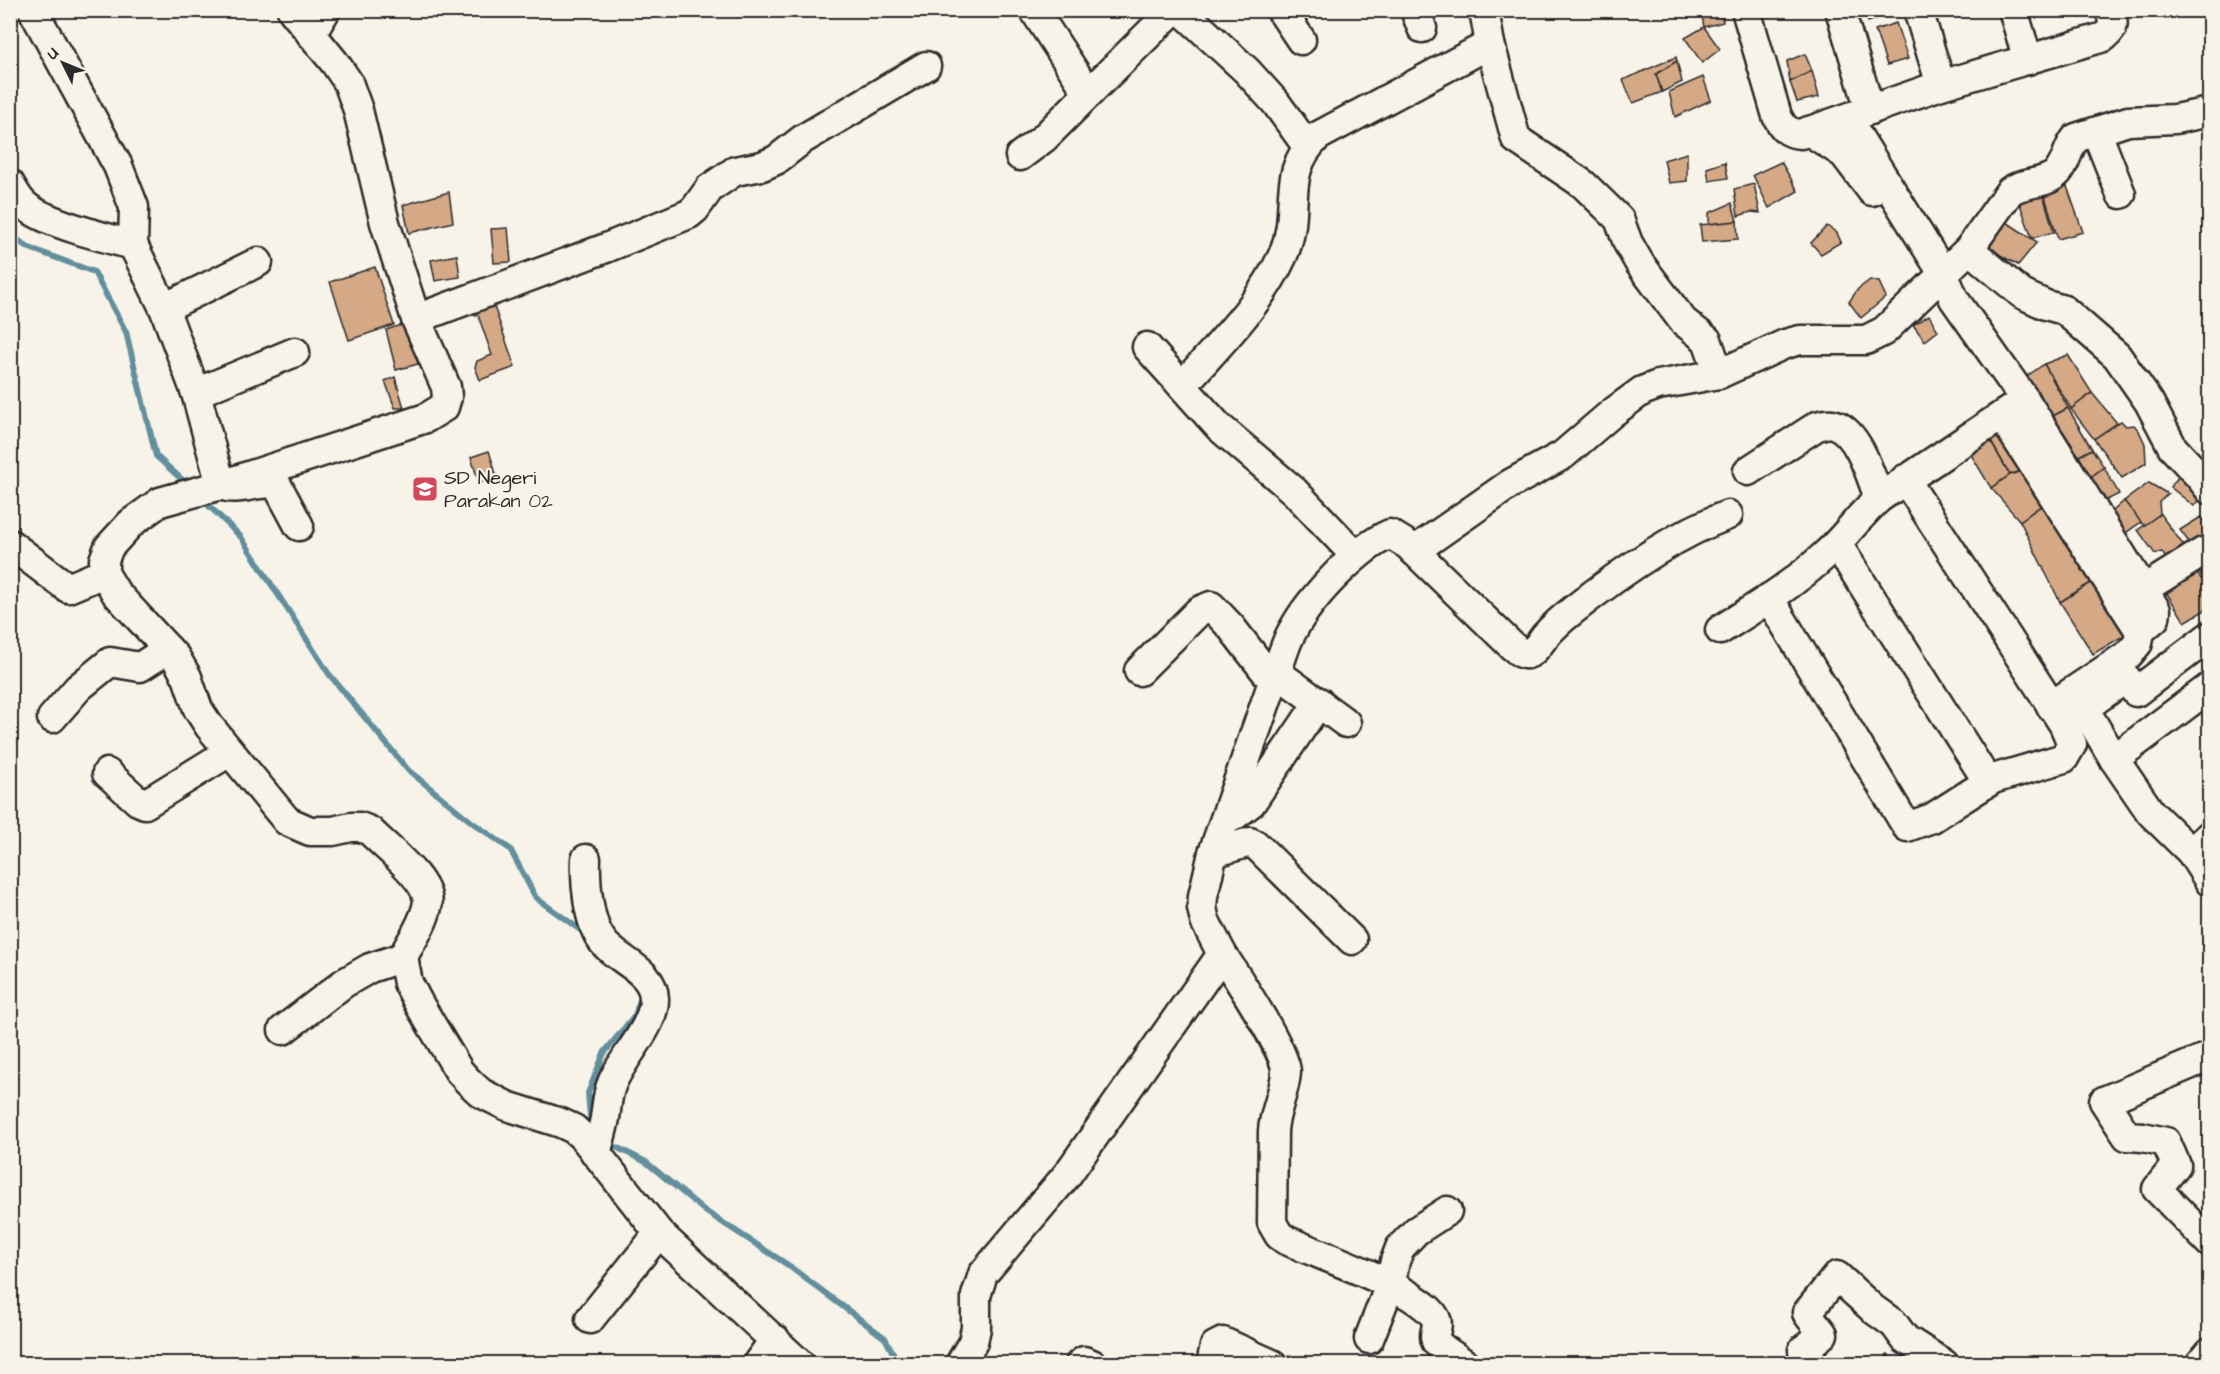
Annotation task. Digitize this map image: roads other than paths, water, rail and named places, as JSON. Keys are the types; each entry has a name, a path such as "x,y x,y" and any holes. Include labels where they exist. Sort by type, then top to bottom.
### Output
{"street":[{"path":"33,10 118,166 134,207 132,245 164,308 196,393 213,488"},
{"path":"292,10 318,22 348,82 358,110 385,223 416,319 446,387 447,397 444,407 426,418 213,488 160,502 130,523 109,547 104,560 104,573 116,593 176,658 187,677 198,709 229,752 287,821 298,828 310,831 333,831 351,827 360,827 370,831 424,885 428,904 423,921 403,957 408,983 459,1071 481,1093 507,1106 561,1122 599,1143 659,1233 800,1364"},
{"path":"1034,10 1090,92"},
{"path":"1020,156 1044,138 1173,10"},
{"path":"1181,10 1262,87 1307,146"},
{"path":"1281,10 1300,40"},
{"path":"1484,10 1490,44 1516,139 1583,184 1619,219 1628,243 1640,264 1683,321 1707,340 1719,374"},
{"path":"1746,10 1777,116 1782,127 1791,133 1801,134 1941,85 2104,37 2111,31 2114,24 2110,10"},
{"path":"1840,10 1858,114 1944,286"},
{"path":"1918,10 1941,85"},
{"path":"2013,10 2028,60"},
{"path":"1183,385 1248,308 1282,257 1291,236 1293,184 1298,164 1307,146 1318,136 1490,44"},
{"path":"416,319 606,248 689,214 710,188 729,174 776,160 803,139 926,66"},
{"path":"1414,551 1510,484 1563,455 1642,391 1658,385 1719,374 1785,344 1800,340 1866,339 1884,331 1944,286 2010,191 2018,186 2052,177 2063,164 2076,138 2097,133 2127,121 2175,119 2210,112"},
{"path":"1809,131 1844,154 1944,286 2025,400 2144,589 2157,614 2140,631 2138,643 2129,654 2051,706"},
{"path":"2097,133 2121,194"},
{"path":"10,184 20,200 34,212 102,237 132,245"},
{"path":"1969,249 2022,294 2046,305 2064,309 2117,356 2149,402 2173,448 2210,490"},
{"path":"164,308 258,262"},
{"path":"1147,347 1219,428 1286,484 1356,556"},
{"path":"196,393 295,352"},
{"path":"1720,630 1812,567 1837,544 1879,498 2025,400"},
{"path":"2002,416 2140,631"},
{"path":"1748,471 1817,426 1827,423 1836,424 1853,440 1862,455 1879,498"},
{"path":"1769,598 1907,827 1932,818 2002,775 2053,763 2064,758 2072,744 2064,724 1905,479"},
{"path":"213,488 234,488 268,483 277,485 299,526"},
{"path":"1465,1364 1436,1341 1438,1325 1433,1314 1417,1301 1390,1285 1286,1240 1275,1230 1272,1223 1273,1131 1274,1116 1284,1082 1285,1062 1205,921 1202,908 1203,896 1213,854 1293,629 1325,588 1356,556 1381,538 1390,534 1398,538 1511,645 1526,654 1531,653 1547,634 1572,611 1616,578 1696,528 1728,515"},
{"path":"10,544 68,588 104,573"},
{"path":"1837,544 1988,782"},
{"path":"2144,589 2203,552"},
{"path":"1139,671 1199,611 1210,606 1275,676 1319,702 1346,723"},
{"path":"2210,636 2136,692 2126,678 2084,708 2114,759 2151,813 2200,843 2210,882"},
{"path":"52,718 78,688 110,662 140,667 168,649"},
{"path":"2114,759 2210,687"},
{"path":"1225,820 1251,803 1319,702"},
{"path":"107,773 138,801 145,804 229,752"},
{"path":"1213,854 1250,842 1256,845 1352,940"},
{"path":"586,859 587,897 602,941 642,973 652,984 654,996 654,1010 648,1023 611,1085 599,1143"},
{"path":"960,1364 973,1342 976,1328 976,1296 983,1274 1067,1175 1222,954"},
{"path":"283,1030 344,983 370,968 403,957"},
{"path":"2210,1056 2104,1101 2127,1136 2166,1142 2176,1165 2157,1189 2210,1243"},
{"path":"1369,1339 1390,1285 1400,1248 1416,1232 1447,1211"},
{"path":"590,1319 659,1233"},
{"path":"1815,1364 1803,1350 1823,1334 1807,1313 1838,1276 1873,1309 1894,1324 1905,1339 1944,1364"},
{"path":"757,1364 775,1339"},
{"path":"1211,1364 1215,1346 1222,1342 1272,1364"},
{"path":"2200,1364 2210,1352"},
{"path":"1080,1364 1084,1361 1092,1364"}],"waterway":[{"path":"10,234 27,247 94,272 126,332 156,456 189,486"},
{"path":"203,500 241,537 329,674 408,770 473,823 510,849 536,898 586,934"},
{"path":"591,1128 588,1093 604,1053 635,1015 640,994"},
{"path":"606,1142 646,1162 705,1211 785,1263 885,1338 899,1364"}],"place":[{"name":"SD Negeri Parakan 02","path":"425,489"}]}
